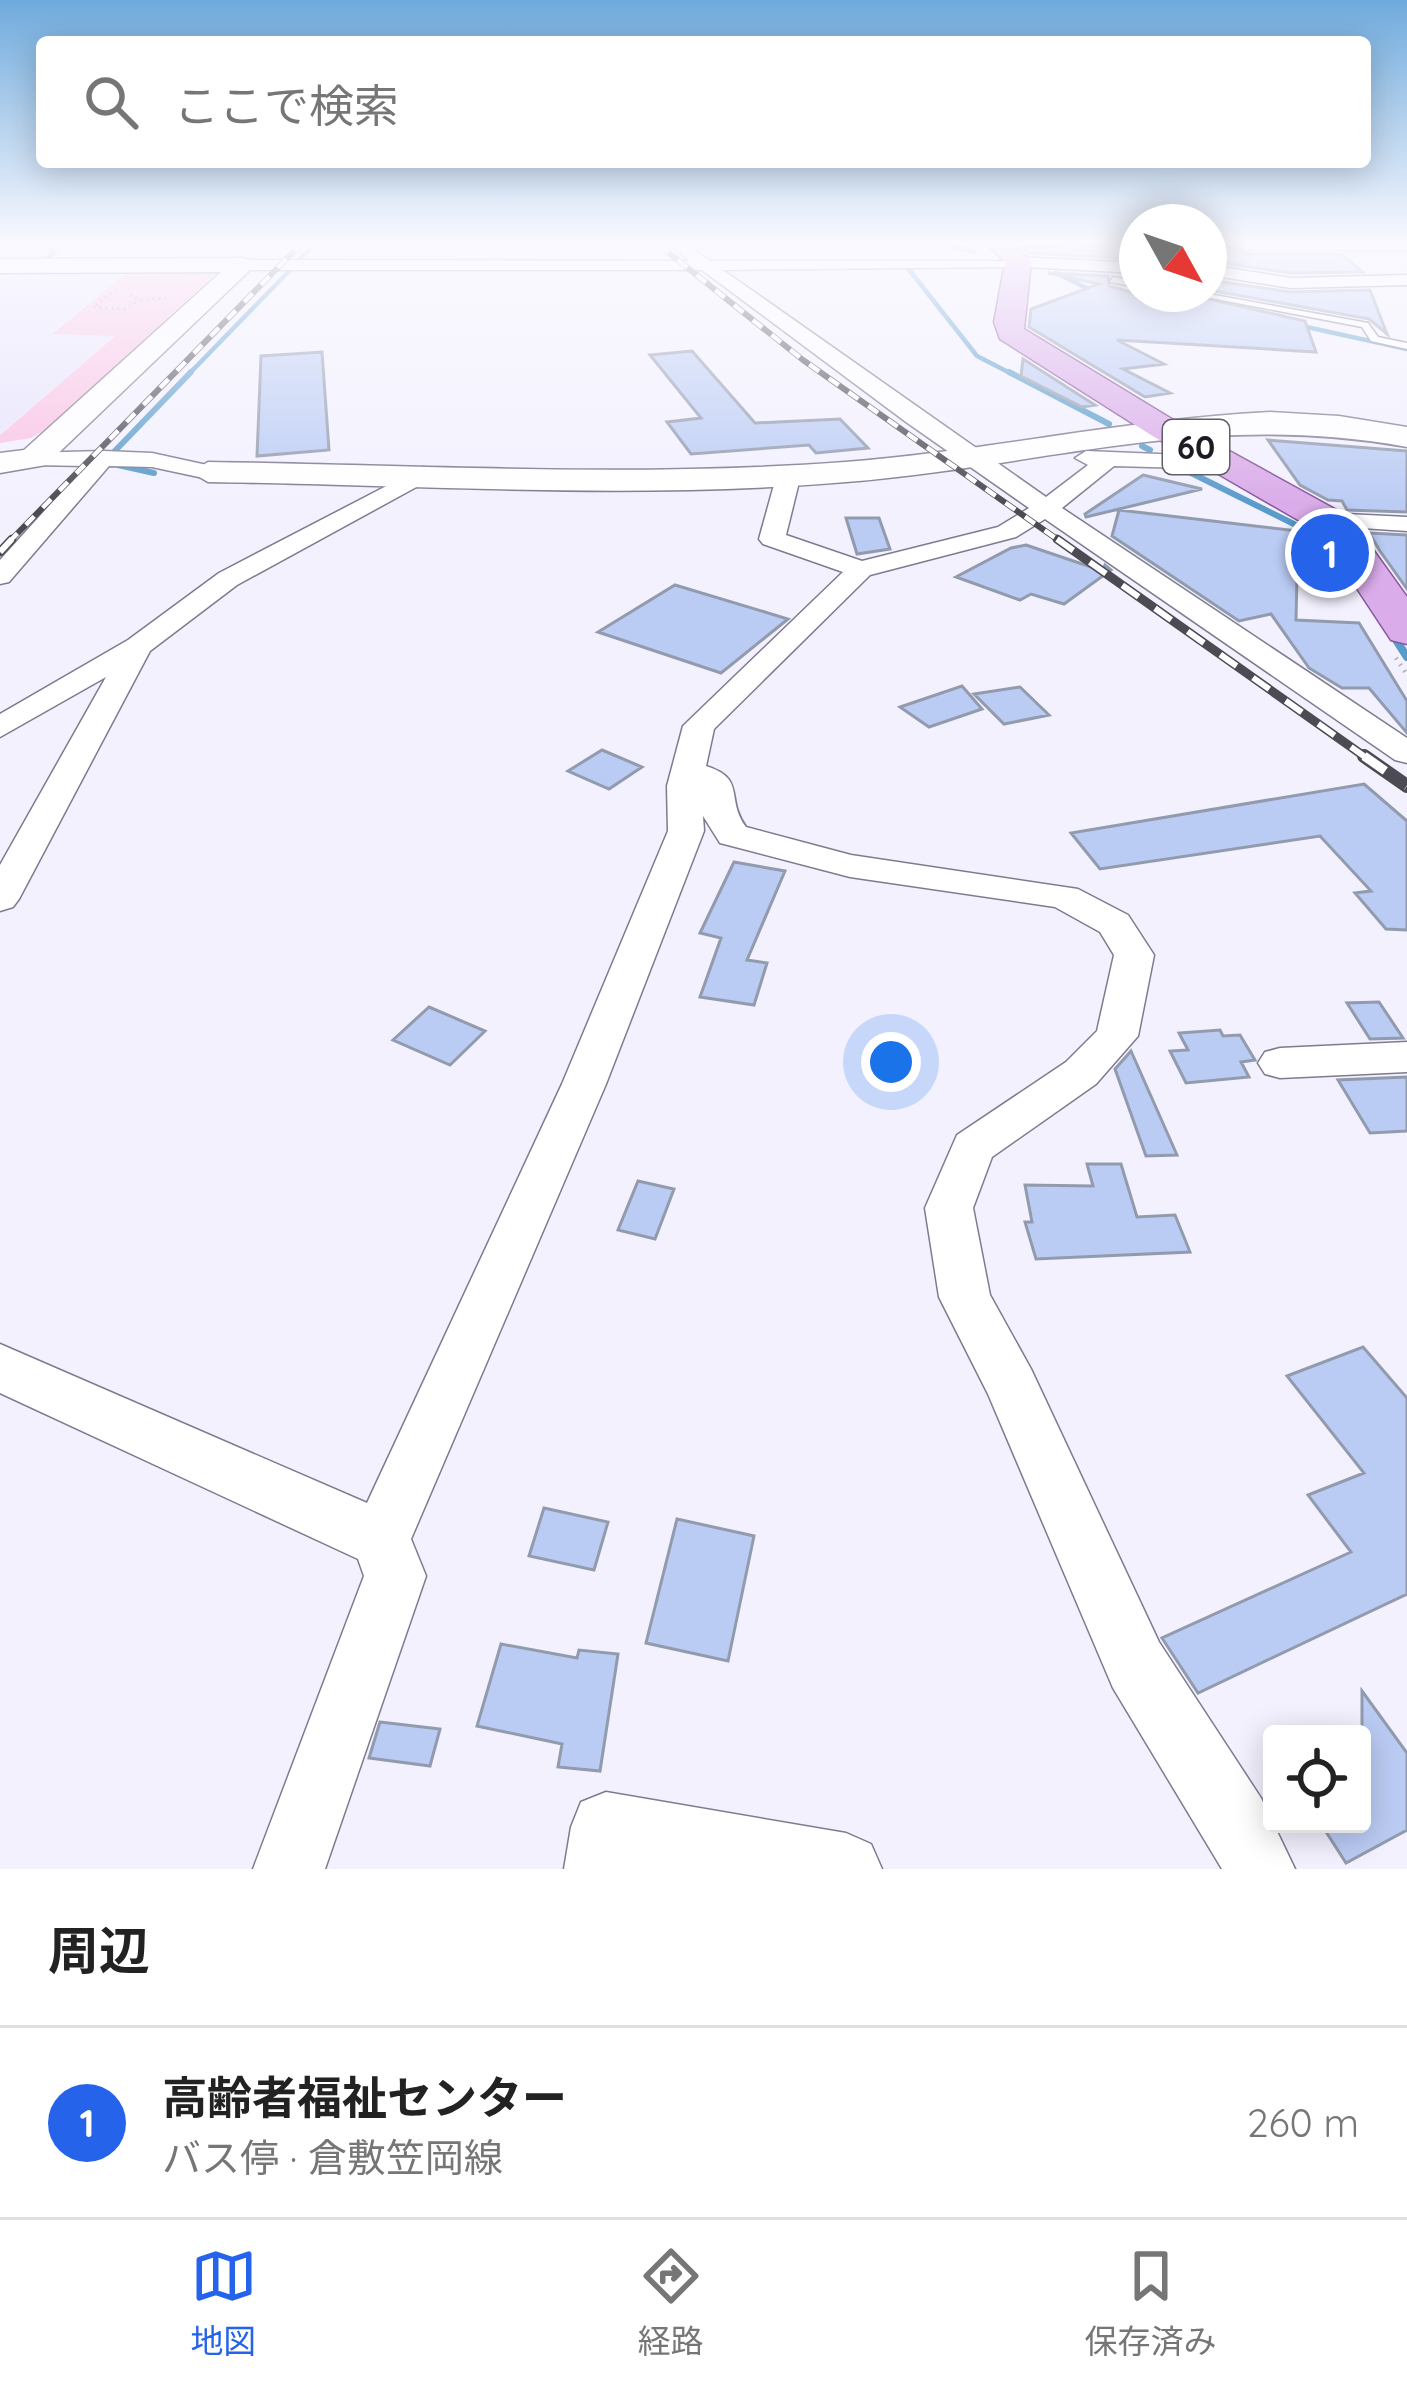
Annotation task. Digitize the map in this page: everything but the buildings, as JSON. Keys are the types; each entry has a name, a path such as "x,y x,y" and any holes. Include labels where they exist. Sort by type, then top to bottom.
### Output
{"main road":[{"name":"60","path":"1010,332 1163,428 1326,520 1407,630"}],"street":[{"path":"0,463 34,458 174,332"},
{"path":"792,332 1407,753"},
{"path":"0,454 152,460 208,472 789,474 844,473 1163,428 1305,426 1407,437"},
{"path":"1069,442 1088,460 1223,462"},
{"path":"0,576 104,458"},
{"path":"289,1869 395,1576 381,1539 584,1084 686,831 687,772 699,726 861,569 989,538 1045,509 1106,460"},
{"path":"789,474 772,538 861,569"},
{"path":"0,727 139,646 228,579 423,475"},
{"path":"1326,520 1407,524"},
{"path":"0,899 139,646"},
{"path":"687,772 716,780 719,814 733,835 850,866 1065,897 1114,924 1134,955 1117,1036 1081,1073 973,1147 949,1208 965,1297 1012,1386 1136,1665 1236,1823 1259,1869"},
{"path":"1280,1063 1407,1057"},
{"path":"0,1368 381,1539"},
{"path":"600,1869 606,1827 846,1869"}],"lane":[{"path":"1371,332 1375,338 1407,346"}],"shaded area":[{"path":"0,332 115,335 0,434"},
{"path":"152,332 48,428 31,438 0,443 0,435 115,336 52,334"}],"waterway":[{"path":"188,375 230,332"},
{"path":"958,332 977,356 1014,375"},
{"path":"1330,332 1407,349"},
{"path":"111,455 191,372"},
{"path":"1009,372 1109,424"},
{"path":"1142,446 1150,450"},
{"path":"118,465 154,473"},
{"path":"1177,466 1302,528 1312,542"},
{"path":"1310,539 1329,566"},
{"path":"1389,629 1407,657"}],"railway":[{"path":"9,542 215,332"},
{"path":"768,332 1061,542"},
{"path":"0,552 12,539"},
{"path":"1057,539 1368,759"},
{"path":"1364,756 1407,786"}],"place":[{"name":"高齢者福祉センター","path":"1330,553"}]}
